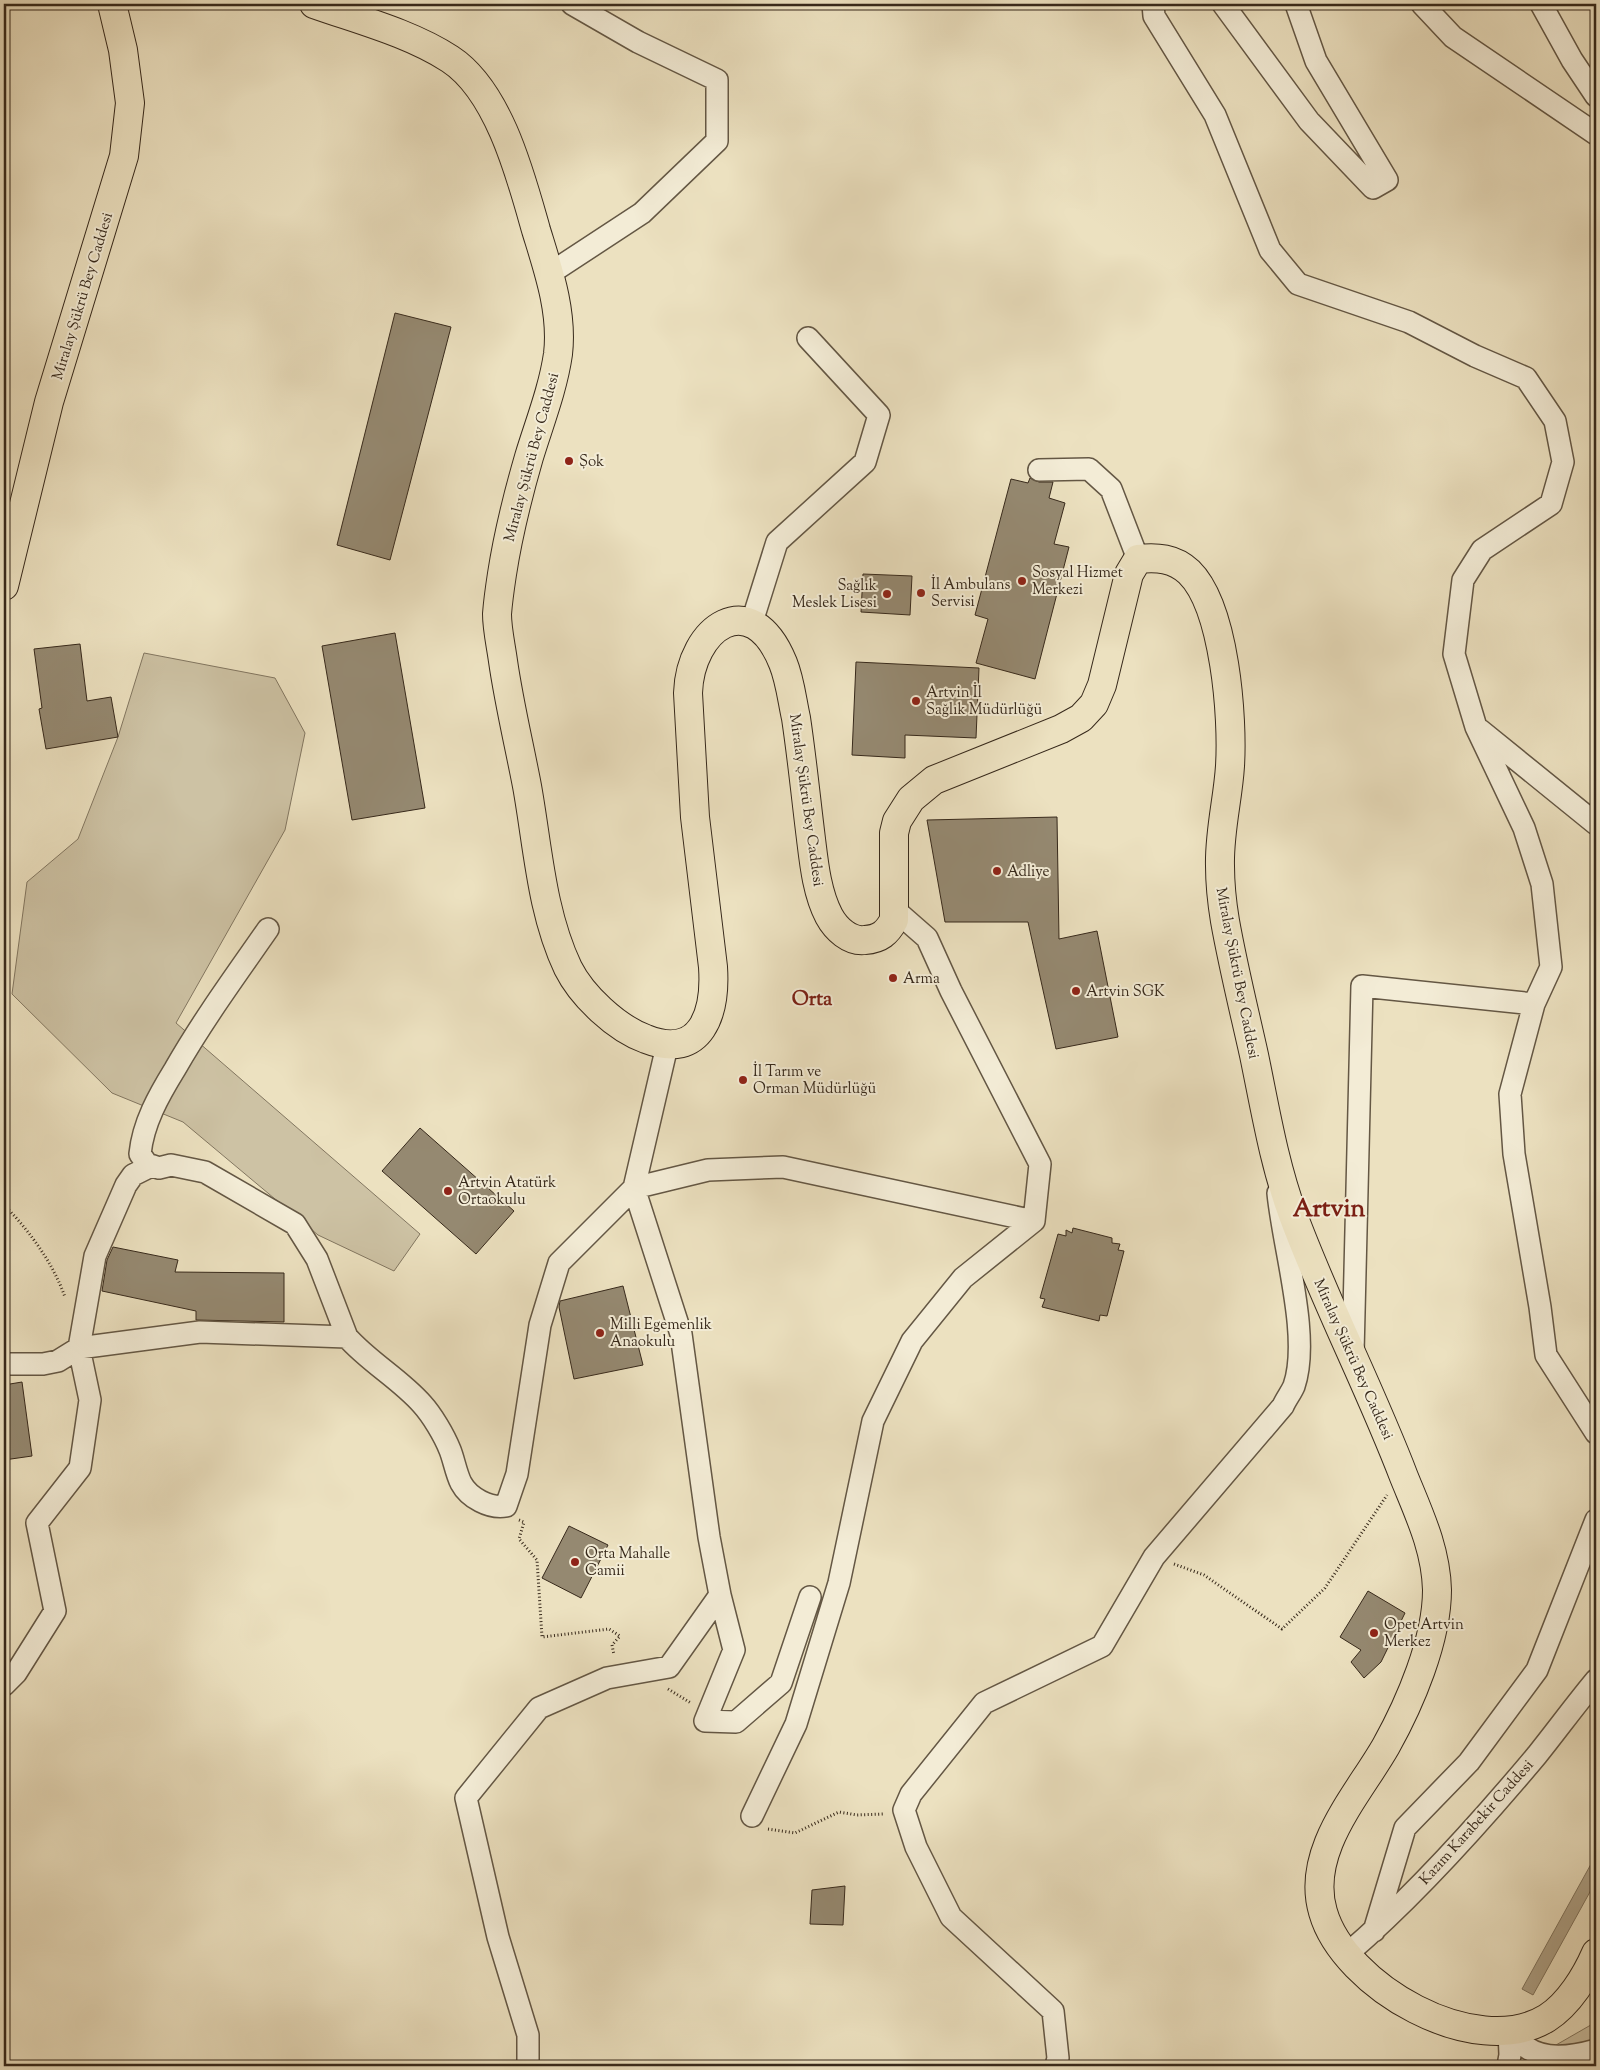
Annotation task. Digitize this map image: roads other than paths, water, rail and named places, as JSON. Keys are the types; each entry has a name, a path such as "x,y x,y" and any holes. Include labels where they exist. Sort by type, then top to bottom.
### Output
{"main road":[{"name":"Miralay Şükrü Bey Caddesi","path":"4,586 49,402 124,156 130,103 123,50 112,4"},
{"name":"Miralay Şükrü Bey Caddesi","path":"314,4 419,42 452,60 466,73 484,97 504,134 525,190 549,274 559,330 558,354 517,502 502,573 497,617 502,656 527,788 543,890 549,917 570,971 586,994 621,1024 643,1038 667,1046"},
{"name":"Miralay Şükrü Bey Caddesi","path":"752,622 765,631 775,645 790,688 814,859 821,894 830,916 838,929 848,937 862,941 876,939 888,931 894,920 894,833 897,821 911,798 934,780 1026,744 1081,718 1094,704 1102,685 1129,574 1138,559 1160,557 1190,573 1203,594 1215,622 1228,693 1231,729 1230,764 1220,866 1222,895 1233,962 1274,1150 1291,1210 1431,1543 1437,1585 1436,1608 1423,1660 1398,1724 1327,1846 1319,1885 1321,1906 1328,1928 1347,1954 1385,1989 1430,2016 1476,2030 1509,2031 1531,2025 1557,2010 1583,1977 1596,1953"},
{"path":"667,1046 683,1042 705,1027 713,1000 714,984 695,817 689,674 700,649 712,632 726,622 752,622"}],"street":[{"path":"549,274 642,214 717,141 717,80 638,42 572,4"},
{"path":"1153,4 1154,16 1215,115 1270,250 1298,284 1409,322 1475,356 1526,378 1555,421 1563,462 1551,504 1482,550 1464,580 1454,654 1476,727 1524,828 1542,884 1551,967 1534,1004 1510,1094 1514,1154 1540,1307 1546,1355 1596,1433"},
{"path":"1223,4 1309,121 1373,188 1387,180 1316,61 1296,4"},
{"path":"1422,4 1453,37 1596,134"},
{"path":"1541,4 1572,60 1596,96"},
{"path":"752,622 777,542 865,462 879,414 808,338"},
{"path":"1039,470 1088,469 1111,489 1138,559"},
{"path":"1476,727 1596,824"},
{"path":"752,1816 796,1724 802,1706 839,1582 873,1421 912,1342 963,1278 1034,1221 1040,1164 951,991 927,938 895,910"},
{"path":"268,929 194,1036 154,1104 141,1142 140,1154 147,1164 151,1166 159,1168 171,1165 205,1172 296,1224 317,1259 348,1337 356,1347 395,1378 423,1405 450,1448 461,1484 478,1500 498,1508 506,1506 517,1474 540,1325 559,1263 634,1188 708,1170 783,1167 1034,1221"},
{"path":"1353,1356 1362,986 1534,1004"},
{"path":"667,1046 634,1188 681,1334 709,1537 720,1595 734,1650 705,1721 736,1722 781,1683 810,1597"},
{"path":"1056,2066 1058,2058 1053,2011 951,1917 916,1847 904,1810 911,1794 984,1703 1102,1646 1154,1557 1283,1406 1294,1386 1299,1352 1299,1326 1280,1218 1274,1150"},
{"path":"4,1685 16,1673 55,1611 38,1523 80,1468 90,1400 79,1348 95,1256 126,1185 133,1175 151,1166"},
{"path":"4,1364 43,1364 58,1361 79,1348 200,1332 348,1337"},
{"path":"1374,1931 1405,1828 1470,1762 1537,1670 1596,1520"},
{"path":"528,2066 528,2035 498,1938 466,1798 538,1708 607,1678 669,1667 720,1595"},
{"name":"Kazım Karabekir Caddesi","path":"1347,1954 1374,1931 1481,1819 1537,1754 1596,1680"},
{"path":"1509,2031 1527,2048 1542,2054 1561,2056 1596,2050"},
{"path":"1508,2066 1510,2055 1509,2031"}],"place":[{"name":"Şok","path":"569,461"},
{"name":"Sosyal Hizmet Merkezi","path":"1022,581"},
{"name":"İl Ambulans Servisi","path":"921,593"},
{"name":"Sağlık Meslek Lisesi","path":"887,594"},
{"name":"Artvin İl Sağlık Müdürlüğü","path":"916,701"},
{"name":"Adliye","path":"997,871"},
{"name":"Arma","path":"893,978"},
{"name":"Artvin SGK","path":"1076,991"},
{"name":"İl Tarım ve Orman Müdürlüğü","path":"743,1080"},
{"name":"Artvin Atatürk Ortaokulu","path":"448,1191"},
{"name":"Milli Egemenlik Anaokulu","path":"600,1333"},
{"name":"Orta Mahalle Camii","path":"575,1562"},
{"name":"Opet Artvin Merkez","path":"1374,1633"}],"district":[{"name":"Orta","path":"812,998"},
{"name":"Artvin","path":"1329,1207"}]}
